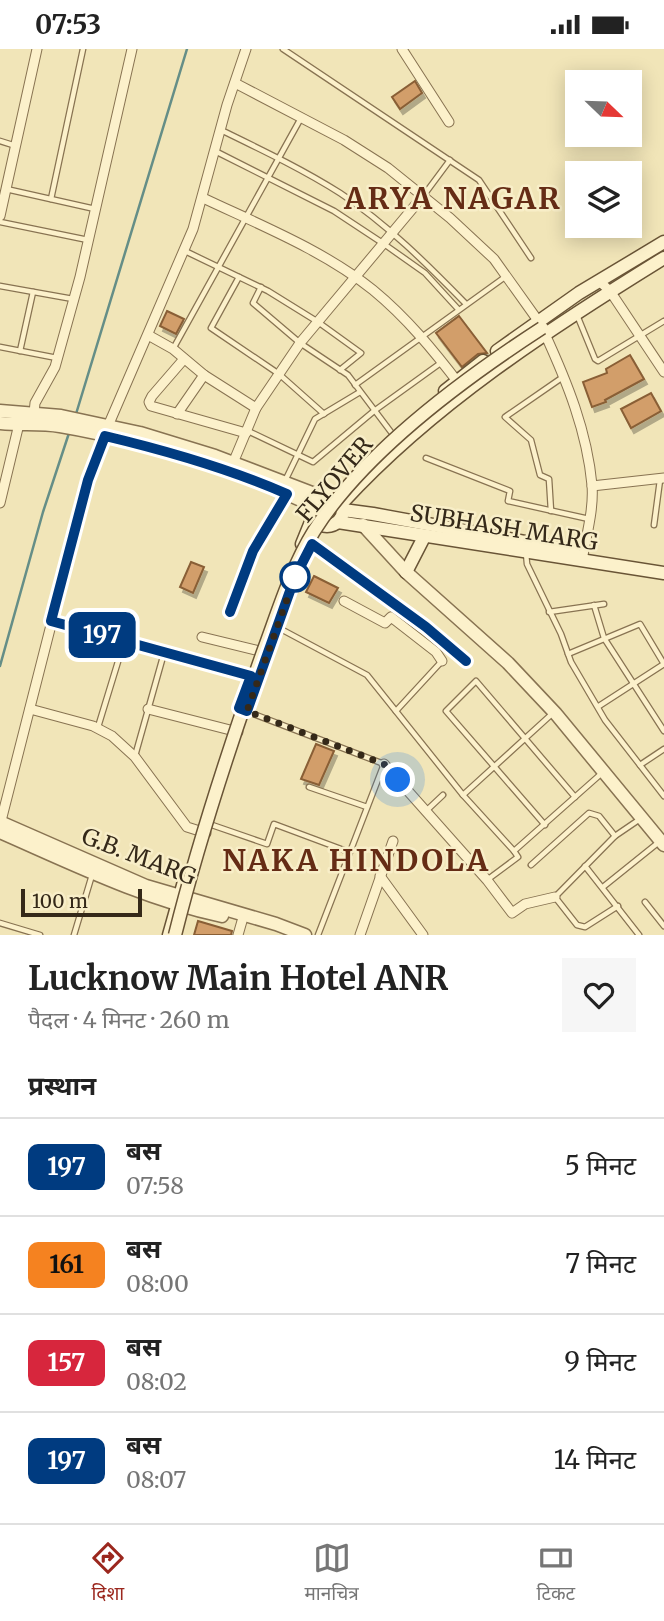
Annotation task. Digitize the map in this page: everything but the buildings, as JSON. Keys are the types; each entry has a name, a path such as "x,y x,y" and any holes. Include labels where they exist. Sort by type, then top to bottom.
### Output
{"main road":[{"path":"571,310 599,281 664,242"},
{"path":"243,710 251,676 287,576 328,509 456,380 571,310 610,291 664,258"},
{"name":"FLYOVER","path":"175,935 232,741 294,571 313,532 354,482 411,425 455,389 571,310"},
{"path":"397,440 465,393 542,328"},
{"path":"0,411 34,413 107,431 175,442 233,463 328,509 373,514 582,557 664,565"},
{"path":"0,423 59,421"},
{"path":"107,431 286,488"},
{"path":"169,935 207,830 243,710 295,577 328,509"},
{"name":"SUBHASH MARG","path":"328,509 363,525 424,537 582,557 664,573"},
{"path":"363,525 406,572 508,663 554,712 662,843"},
{"path":"406,572 424,537"},
{"name":"G.B. MARG","path":"0,825 94,868 183,902 276,924 305,935"},
{"path":"183,902 282,935"},
{"path":"181,935 183,902"}],"street":[{"path":"0,219 37,49"},
{"path":"34,413 35,403 57,358 74,299 132,49"},
{"path":"0,825 88,480 184,251 246,49"},
{"path":"402,49 449,122"},
{"path":"235,83 344,139 388,168 494,259 542,328 564,377 580,424 592,486 582,557"},
{"path":"233,463 256,408 300,343 423,196"},
{"path":"202,198 310,251 372,290 421,336 465,393"},
{"path":"599,281 610,291 664,372"},
{"path":"148,335 173,349 204,375 256,408"},
{"path":"184,359 159,386 149,402 153,407 247,432"},
{"path":"177,414 204,375"},
{"path":"1,496 19,424"},
{"path":"592,486 662,479"},
{"path":"230,612 253,551 286,488"},
{"path":"344,601 385,623 391,617 436,652 442,661"},
{"path":"51,621 251,676"},
{"path":"202,637 260,651"},
{"path":"30,709 98,728 112,736 135,757 187,827 207,830"},
{"path":"148,709 235,732"},
{"path":"384,764 487,880 512,913 525,904 555,897"},
{"path":"360,935 393,841"},
{"path":"380,876 420,934"},
{"path":"238,935 242,921"}],"lane":[{"path":"51,199 83,49"},
{"path":"283,49 479,180 531,258"},
{"path":"173,349 301,117"},
{"path":"221,130 279,158 343,195 393,233 466,304"},
{"path":"0,141 16,146"},
{"path":"215,151 334,211 425,273 458,309"},
{"path":"423,196 450,160"},
{"path":"6,188 96,210"},
{"path":"0,219 89,240"},
{"path":"184,251 261,287 360,352 340,370"},
{"path":"355,385 506,276"},
{"path":"239,277 211,328 279,374 324,414"},
{"path":"0,286 74,299"},
{"path":"261,287 253,303 300,343 340,370 355,385 397,440"},
{"path":"20,351 33,292"},
{"path":"571,310 597,361 664,321"},
{"path":"0,347 57,358"},
{"path":"247,432 313,463 374,411 443,362"},
{"path":"551,510 549,479 540,475 531,440 505,417 564,377"},
{"path":"286,488 315,419 360,392"},
{"path":"426,459 510,491 508,501 589,519"},
{"path":"654,525 662,479"},
{"path":"312,544 426,627 466,661"},
{"path":"526,552 527,564 568,654 605,720 664,796"},
{"path":"549,612 604,604"},
{"path":"594,605 604,638 664,731"},
{"path":"568,654 640,624 664,664 598,706"},
{"path":"277,627 367,675 463,795 514,851 518,857 487,880"},
{"path":"98,728 124,641"},
{"path":"135,757 164,652"},
{"path":"396,711 442,661"},
{"path":"545,825 446,711 476,681 575,797"},
{"path":"243,710 384,764 318,935"},
{"path":"463,795 554,712"},
{"path":"640,765 664,749"},
{"path":"514,851 603,772"},
{"path":"309,787 367,807"},
{"path":"425,811 443,795"},
{"path":"531,865 589,813 599,816 615,837"},
{"path":"618,906 582,927 577,925 555,897 615,837 640,818"},
{"path":"207,830 267,844 274,824 349,852"},
{"path":"603,887 662,843"},
{"path":"586,866 639,935"},
{"path":"74,935 94,868"},
{"path":"645,902 664,926"},
{"path":"503,919 512,913"},
{"path":"0,923 40,935"}],"waterway":[{"path":"76,414 187,49"},
{"path":"0,666 43,512 70,430"}],"bus line":[{"name":"197","path":"230,612 253,551 287,494 244,475 173,452 105,436 88,480 51,621 251,676 239,708 247,711 295,577 312,544 426,627 466,661"}],"district":[{"name":"ARYA NAGAR","path":"453,198"},
{"name":"NAKA HINDOLA","path":"356,860"}],"route":[{"path":"295,577 247,711 384,764 398,780"}]}
